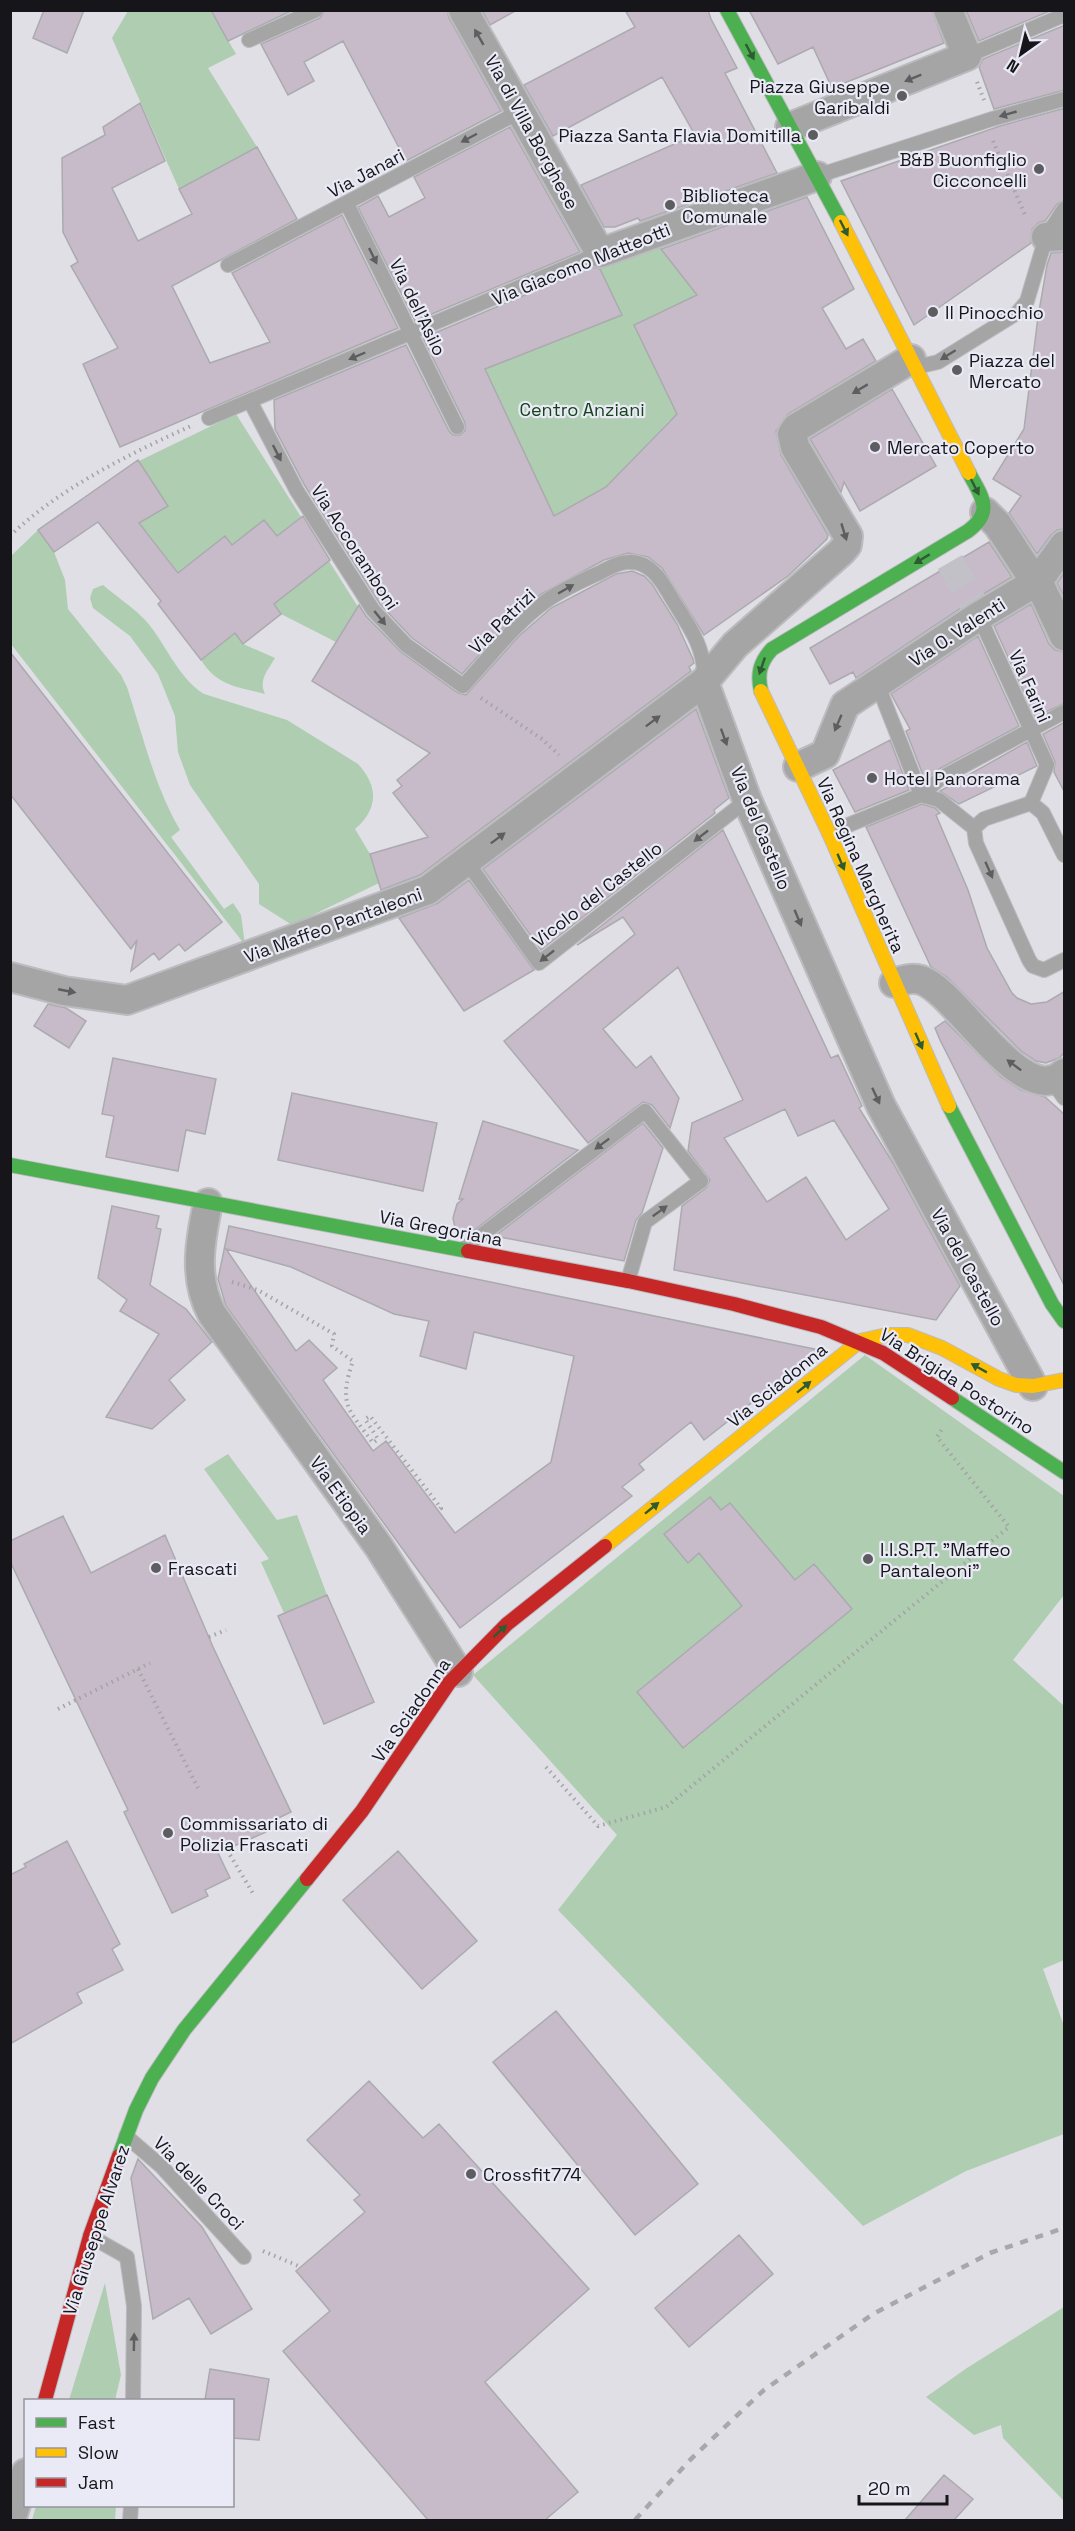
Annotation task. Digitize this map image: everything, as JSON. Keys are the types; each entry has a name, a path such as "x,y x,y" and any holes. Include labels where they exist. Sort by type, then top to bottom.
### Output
{"street":[{"name":"Via di Villa Borghese","path":"463,10 600,253"},
{"path":"727,10 818,176 984,503 985,512 998,525 1026,568 1038,581 1065,636"},
{"path":"790,127 970,64 948,10"},
{"name":"Via Giacomo Matteotti","path":"600,253 818,176"},
{"path":"704,682 735,645 847,545 848,536 795,447 792,434 796,428 911,359"},
{"name":"Via Regina Margherita","path":"985,512 975,526 945,555 772,649 763,659 759,670 759,683 763,698 829,833 946,1100 1052,1304 1065,1321"},
{"path":"1038,581 1065,545"},
{"name":"Via O. Valenti","path":"798,767 825,754 845,705 977,612 1038,581"},
{"name":"Via del Castello","path":"704,682 747,801 881,1106 1034,1386"},
{"name":"Via Maffeo Pantaleoni","path":"10,977 64,991 127,1000 428,890 704,682"},
{"path":"894,983 915,979 932,986 1009,1061 1043,1082 1061,1084"},
{"name":"Via Gregoriana","path":"10,1165 628,1281 757,1310 821,1327 860,1341"},
{"name":"Via Etiopia","path":"208,1203 201,1235 200,1272 203,1296 217,1323 386,1557 458,1672"},
{"path":"860,1341 898,1334 915,1337 942,1348 1008,1383 1034,1386 1065,1380"},
{"name":"Via Brigida Postorino","path":"860,1341 894,1359 1065,1472"},
{"name":"Via Sciadonna","path":"142,2095 184,2030 362,1811 429,1709 458,1672 507,1624 860,1341"},
{"name":"Via Giuseppe Alvarez","path":"45,2399 90,2236 142,2095"},
{"path":"10,2520 24,2479"}],"lane":[{"path":"249,40 316,10"},
{"path":"970,64 1065,15"},
{"name":"Via Giacomo Matteotti","path":"818,176 993,119 1065,99"},
{"name":"Via Janari","path":"228,265 521,111"},
{"name":"Via dell'Asilo","path":"347,204 457,427"},
{"path":"911,359 925,364 938,362 1017,313 1027,300 1065,208"},
{"name":"Via Giacomo Matteotti","path":"209,418 600,253"},
{"name":"Via Accoramboni","path":"250,401 297,491 373,610 406,645 463,686"},
{"name":"Via Patrizi","path":"463,686 544,602 574,584 617,564 629,562 639,563 661,580 698,642 703,660 704,682"},
{"name":"Via Farini","path":"977,612 1029,730 1047,765 1031,803"},
{"path":"877,683 921,795"},
{"path":"829,833 921,795 941,778 1065,712"},
{"path":"921,795 939,800 974,828 976,843 1033,966 1044,970 1065,960"},
{"name":"Vicolo del Castello","path":"467,862 539,963 747,801"},
{"path":"974,828 984,819 1031,803 1043,813 1065,855"},
{"path":"461,1250 645,1111 701,1181 645,1222 628,1281"},
{"name":"Via delle Croci","path":"126,2136 162,2167 244,2257"},
{"path":"90,2236 127,2257 134,2306 133,2399"}],"path":[{"path":"970,64 987,108"},
{"path":"992,139 1025,216"},
{"path":"10,536 26,520 129,454 209,418"},
{"path":"475,694 542,739 565,760"},
{"path":"200,1272 258,1290 334,1334 332,1346 353,1361 346,1380 346,1406 373,1443 378,1439 365,1419 370,1416 441,1508 438,1510"},
{"path":"546,1767 598,1827 666,1807 1009,1527 936,1437 946,1423"},
{"path":"209,1637 226,1630"},
{"path":"58,1709 150,1663"},
{"path":"138,1669 198,1788"},
{"path":"227,1850 242,1879 255,1897"},
{"path":"259,2250 301,2267"}],"green space":[{"path":"128,11 211,11 236,54 208,68 257,147 179,189 112,38"},
{"name":"Centro Anziani","path":"658,244 697,295 721,382 669,421 606,487 554,516 479,371 622,315 599,267"},
{"path":"236,414 358,607 336,642 281,614 274,604 277,536 264,520 185,581 147,532 137,525 167,506 139,461"},
{"path":"38,530 54,552 65,580 68,609 121,675 127,687 156,778 180,830 171,837 224,909 233,903 241,915 245,945 11,644 11,556"},
{"path":"103,585 146,621 186,679 204,694 287,720 358,764 370,781 373,798 368,814 355,829 370,854 379,883 292,925 259,904 259,884 190,785 178,752 175,716 158,674 130,636 93,608 90,598 93,589"},
{"path":"235,633 243,644 275,658 263,680 265,694 237,687 221,680 207,669 201,660"},
{"path":"865,1355 1064,1496 1064,1595 1013,1660 1064,1706 1064,1960 1043,1969 1064,2026 1064,2134 966,2171 863,2226 558,1910 617,1835 473,1675","holes":["709,1497 721,1510 730,1503 773,1554 785,1588 814,1564 852,1609 683,1747 637,1692 720,1624 764,1605 699,1553 688,1563 664,1534"]},
{"path":"228,1454 277,1520 297,1515 327,1595 284,1613 261,1562 269,1559 204,1469"},
{"path":"105,2283 121,2375 115,2399 69,2399"},
{"path":"1064,2307 1064,2501 1003,2438 1001,2425 974,2435 926,2397 967,2368"},
{"path":"36,2507 116,2507 115,2520 32,2520"}],"building":[{"path":"44,10 84,10 67,53 33,38"},
{"path":"211,10 293,10 228,41"},
{"path":"325,10 447,10 449,18 501,111 406,161 343,41 304,62 314,81 288,95 261,44 320,18"},
{"path":"482,10 517,10 490,25"},
{"path":"625,10 708,10 737,68 725,73 777,173 640,221 638,218 615,227 604,227 581,185 695,135 662,77 553,136 524,85 635,27"},
{"path":"749,10 932,10 944,43 832,88 813,47 778,64"},
{"path":"966,10 1052,10 979,41"},
{"path":"1065,25 1065,90 994,109 979,67 983,59"},
{"path":"140,103 165,161 112,188 138,241 192,214 179,189 257,147 297,219 172,286 210,363 270,342 232,273 342,215 398,328 120,447 83,364 118,348 71,266 78,262 63,232 62,158 105,135 103,127"},
{"path":"1065,108 1065,200 1057,204 1046,220 1038,223 1032,229 1031,243 914,325 841,181 1000,126"},
{"path":"510,127 580,252 415,321 358,207 378,196 389,217 425,198 414,177"},
{"path":"807,197 854,289 822,308 846,349 863,339 876,361 788,414 776,431 781,455 828,535 827,539 788,576 704,635 662,568 648,557 628,553 604,560 541,594 507,624 462,674 412,638 380,604 305,486 275,429 274,400 406,345 449,431 453,435 460,435 465,431 465,423 423,338 591,267 600,269 622,315 485,369 554,516 606,487 677,414 634,325 697,295 661,249"},
{"path":"1065,252 1065,529 1057,530 1051,535 1037,554 1009,513 1021,496 993,479 1024,429 1047,265 1051,253"},
{"name":"Mercato Coperto","path":"892,389 936,466 860,511 844,482 841,492 810,439"},
{"path":"138,460 168,506 139,523 178,573 225,536 232,545 264,520 277,536 303,516 330,560 274,604 281,614 243,644 235,633 201,660 158,604 161,601 98,522 54,552 38,530"},
{"path":"989,542 1012,577 970,602 856,678 853,672 830,684 810,648"},
{"path":"632,571 644,576 652,584 677,624 693,659 694,663 689,667 691,671 420,875 381,890 370,854 428,837 393,793 402,786 397,780 430,753 312,681 359,605 366,616 401,652 458,693 466,695 519,636 551,608 616,574"},
{"path":"1065,572 1065,598 1057,583"},
{"path":"1031,604 1049,644 1055,650 1065,652 1065,703 1035,717 994,626"},
{"path":"978,636 1019,726 937,770 925,780 906,731 910,729 891,694"},
{"path":"10,652 222,922 185,951 179,944 159,960 154,953 131,971 137,940 131,949 10,794"},
{"path":"696,709 729,798 714,810 715,813 541,950 483,869"},
{"path":"1065,722 1065,793 1054,772 1055,762 1043,734"},
{"name":"Hotel Panorama","path":"890,740 909,790 855,812 833,770"},
{"path":"1027,742 1037,766 959,804 940,791"},
{"path":"922,804 935,808 940,813 936,815 968,890 987,948 1012,993 1017,998 1031,1004 1047,1002 1065,991 1065,1052 1059,1058 1046,1063 1036,1061 1021,1051 947,977 931,967 866,827"},
{"path":"723,830 831,1058 838,1055 862,1106 859,1108 893,1163 960,1286 936,1320 674,1270 682,1206 706,1188 710,1180 688,1151 692,1123 743,1100 678,967 603,1029 636,1068 651,1056 679,1098 670,1128 652,1105 643,1102 588,1143 504,1041 635,934 623,917 577,945","holes":["785,1109 798,1136 834,1120 889,1209 846,1240 806,1177 767,1202 724,1138"]},
{"path":"469,880 534,970 464,1011 399,918 438,903"},
{"path":"48,1004 66,1008 86,1021 69,1048 34,1026"},
{"path":"945,1021 1001,1077 1021,1090 1045,1097 1065,1115 1065,1287 940,1040 935,1028"},
{"path":"113,1058 216,1079 205,1134 186,1130 178,1171 106,1157 114,1116 102,1114"},
{"path":"292,1093 437,1123 423,1191 278,1160"},
{"path":"483,1121 578,1150 472,1232 455,1228 453,1218 457,1204 463,1199 459,1199"},
{"path":"643,1123 663,1148 642,1213 636,1220 624,1261 495,1236"},
{"path":"112,1206 159,1216 156,1228 161,1229 150,1285 186,1309 212,1342 169,1380 185,1400 152,1429 106,1417 159,1334 120,1311 127,1300 98,1278"},
{"path":"229,1226 819,1350 704,1440 691,1422 639,1464 644,1470 622,1487 632,1496 460,1628 226,1306 218,1279","holes":["226,1249 291,1267 394,1314 429,1321 420,1356 466,1369 474,1332 574,1356 551,1462 455,1533 386,1441 373,1451 323,1380 337,1368 309,1340 296,1351"]},
{"path":"710,1497 721,1510 730,1503 795,1580 814,1564 852,1609 683,1748 637,1692 742,1606 699,1553 688,1563 664,1534"},
{"path":"63,1516 91,1573 165,1535 213,1647 291,1812 264,1825 266,1832 218,1853 230,1878 205,1890 208,1896 172,1913 124,1812 128,1810 10,1561 10,1541"},
{"path":"327,1595 374,1702 324,1724 278,1616"},
{"path":"67,1841 120,1944 112,1949 123,1970 77,1993 82,2003 10,2044 10,1875 26,1867 24,1864"},
{"path":"398,1851 477,1941 422,1989 343,1900"},
{"path":"556,2011 698,2184 635,2235 493,2062"},
{"path":"369,2081 423,2138 439,2124 589,2289 485,2382 578,2492 545,2520 428,2520 283,2351 330,2311 296,2271 365,2212 354,2200 360,2195 307,2140"},
{"path":"138,2159 202,2227 252,2309 211,2334 189,2298 153,2319 131,2178"},
{"path":"739,2235 773,2274 689,2347 655,2308"},
{"path":"210,2369 269,2379 259,2440 234,2438 234,2399 205,2399"},
{"path":"944,2475 973,2499 954,2520 905,2520"}],"tunnel":[{"path":"950,562 976,608"}],"railway":[{"path":"635,2520 690,2460 764,2390 873,2314 990,2253 1064,2228"}],"traffic: fast":[{"path":"727,10 841,222"},
{"path":"761,691 760,668 772,649 976,524 981,517 983,503 969,473"},
{"path":"949,1106 1052,1304 1064,1321"},
{"path":"10,1165 468,1251"},
{"path":"952,1398 1064,1472"},
{"path":"119,2156 136,2110 152,2078 184,2030 307,1879"}],"traffic: slow":[{"path":"841,222 969,473"},
{"path":"761,691 829,833 949,1106"},
{"path":"605,1546 860,1341 887,1335 908,1335 942,1348 999,1379 1016,1385 1033,1386 1064,1380"}],"traffic: jam":[{"path":"468,1251 628,1281 734,1304 821,1327 883,1353 952,1398"},
{"path":"307,1879 362,1811 449,1683 507,1624 605,1546"},
{"path":"45,2399 90,2236 119,2156"}],"place":[{"name":"Piazza Giuseppe Garibaldi","path":"902,96"},
{"name":"Piazza Santa Flavia Domitilla","path":"813,135"},
{"name":"B&B Buonfiglio Cicconcelli","path":"1039,169"},
{"name":"Biblioteca Comunale","path":"670,205"},
{"name":"Il Pinocchio","path":"933,312"},
{"name":"Piazza del Mercato","path":"957,370"},
{"name":"Mercato Coperto","path":"875,447"},
{"name":"Hotel Panorama","path":"872,778"},
{"name":"I.I.S.P.T. \"Maffeo Pantaleoni\"","path":"868,1559"},
{"name":"Frascati","path":"156,1568"},
{"name":"Commissariato di Polizia Frascati","path":"168,1833"},
{"name":"Crossfit774","path":"471,2174"}]}
